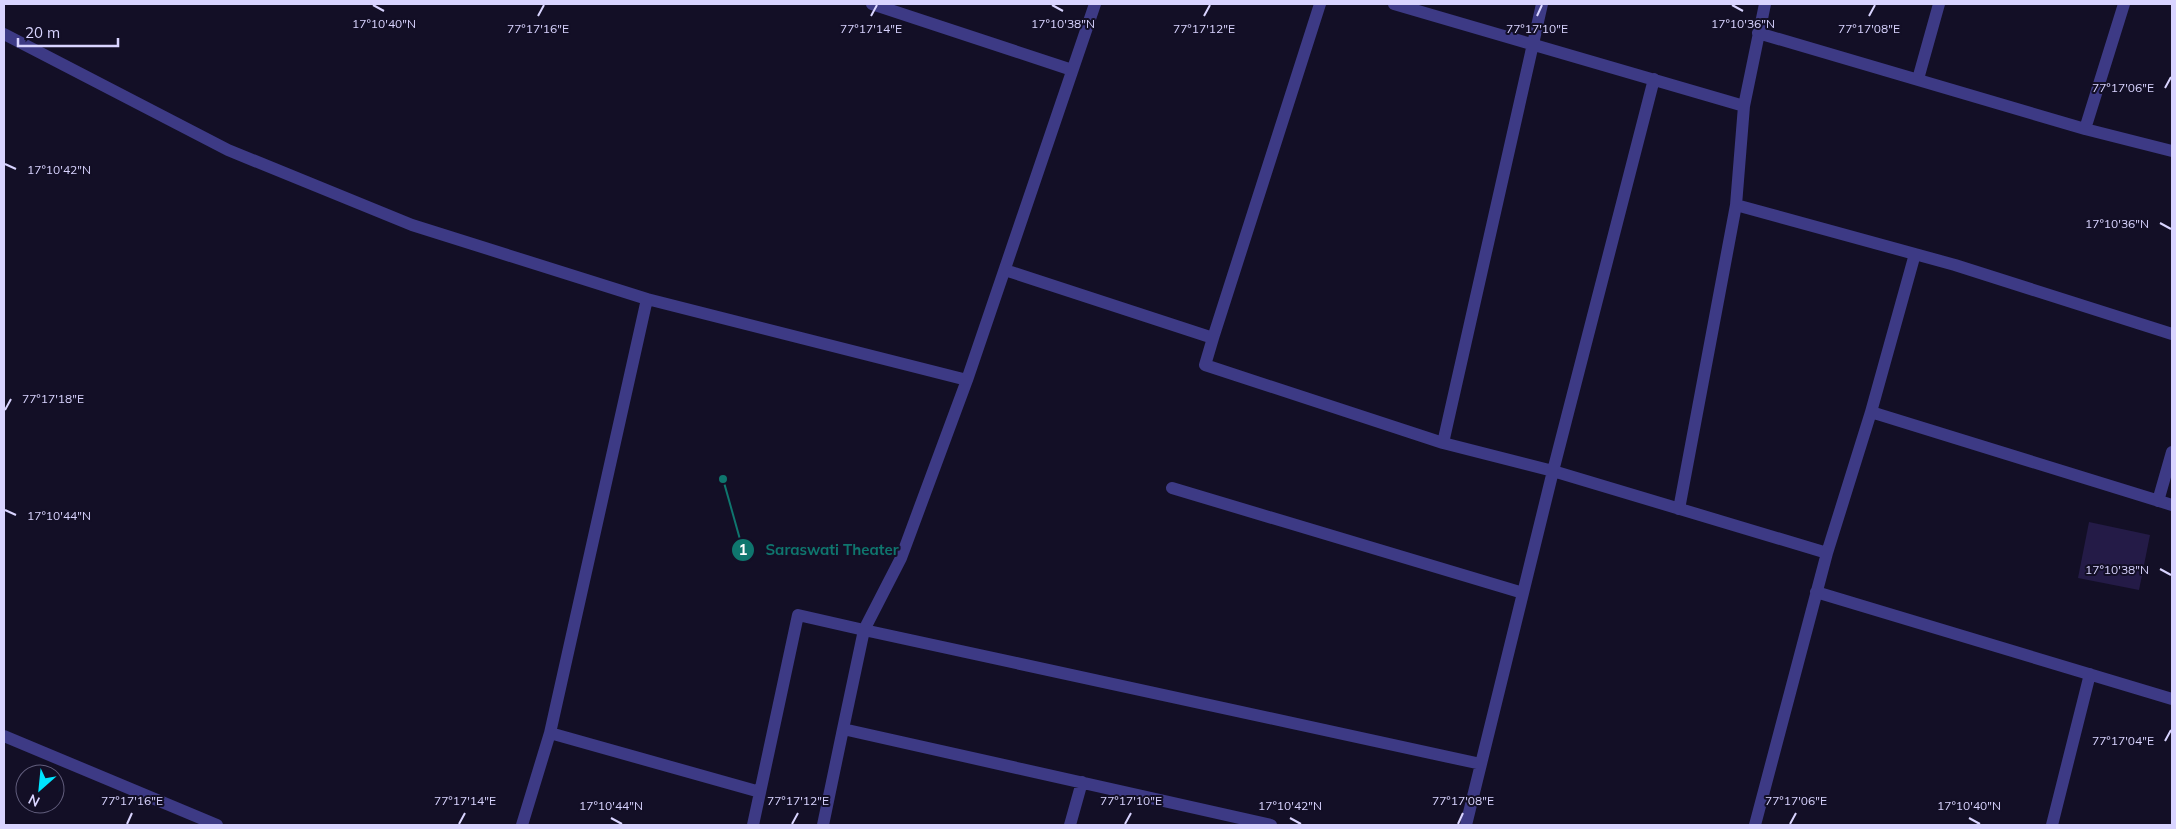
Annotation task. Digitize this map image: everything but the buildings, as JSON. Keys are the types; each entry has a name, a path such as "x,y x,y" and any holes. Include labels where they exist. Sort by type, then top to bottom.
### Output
{"street":[{"path":"872,4 1072,70"},
{"path":"824,825 864,630 901,558 967,380 1094,4"},
{"path":"1320,4 1205,365 1444,443 1553,471 1826,553"},
{"path":"1394,4 1744,106"},
{"path":"1444,443 1542,4"},
{"path":"1679,509 1736,205 1744,106 1764,4"},
{"path":"1918,79 1939,4"},
{"path":"2085,129 2124,4"},
{"path":"4,34 228,150 412,224 647,299 967,380"},
{"path":"1758,34 2085,129 2172,152"},
{"path":"1466,825 1553,471 1654,79"},
{"path":"1736,205 1914,254 2172,334"},
{"path":"1756,825 1826,553 1871,412 1914,254"},
{"path":"1005,270 1213,338"},
{"path":"522,825 550,733 647,299"},
{"path":"1871,412 2172,505"},
{"path":"2158,501 2172,452"},
{"path":"1172,488 1524,593"},
{"path":"1816,592 2172,699"},
{"path":"753,825 798,615 1481,764"},
{"path":"2052,825 2090,674"},
{"path":"843,729 1271,825"},
{"path":"550,733 760,792"},
{"path":"4,736 217,825"},
{"path":"1070,825 1082,782"}],"place":[{"name":"Saraswati Theater","path":"723,479"}]}
